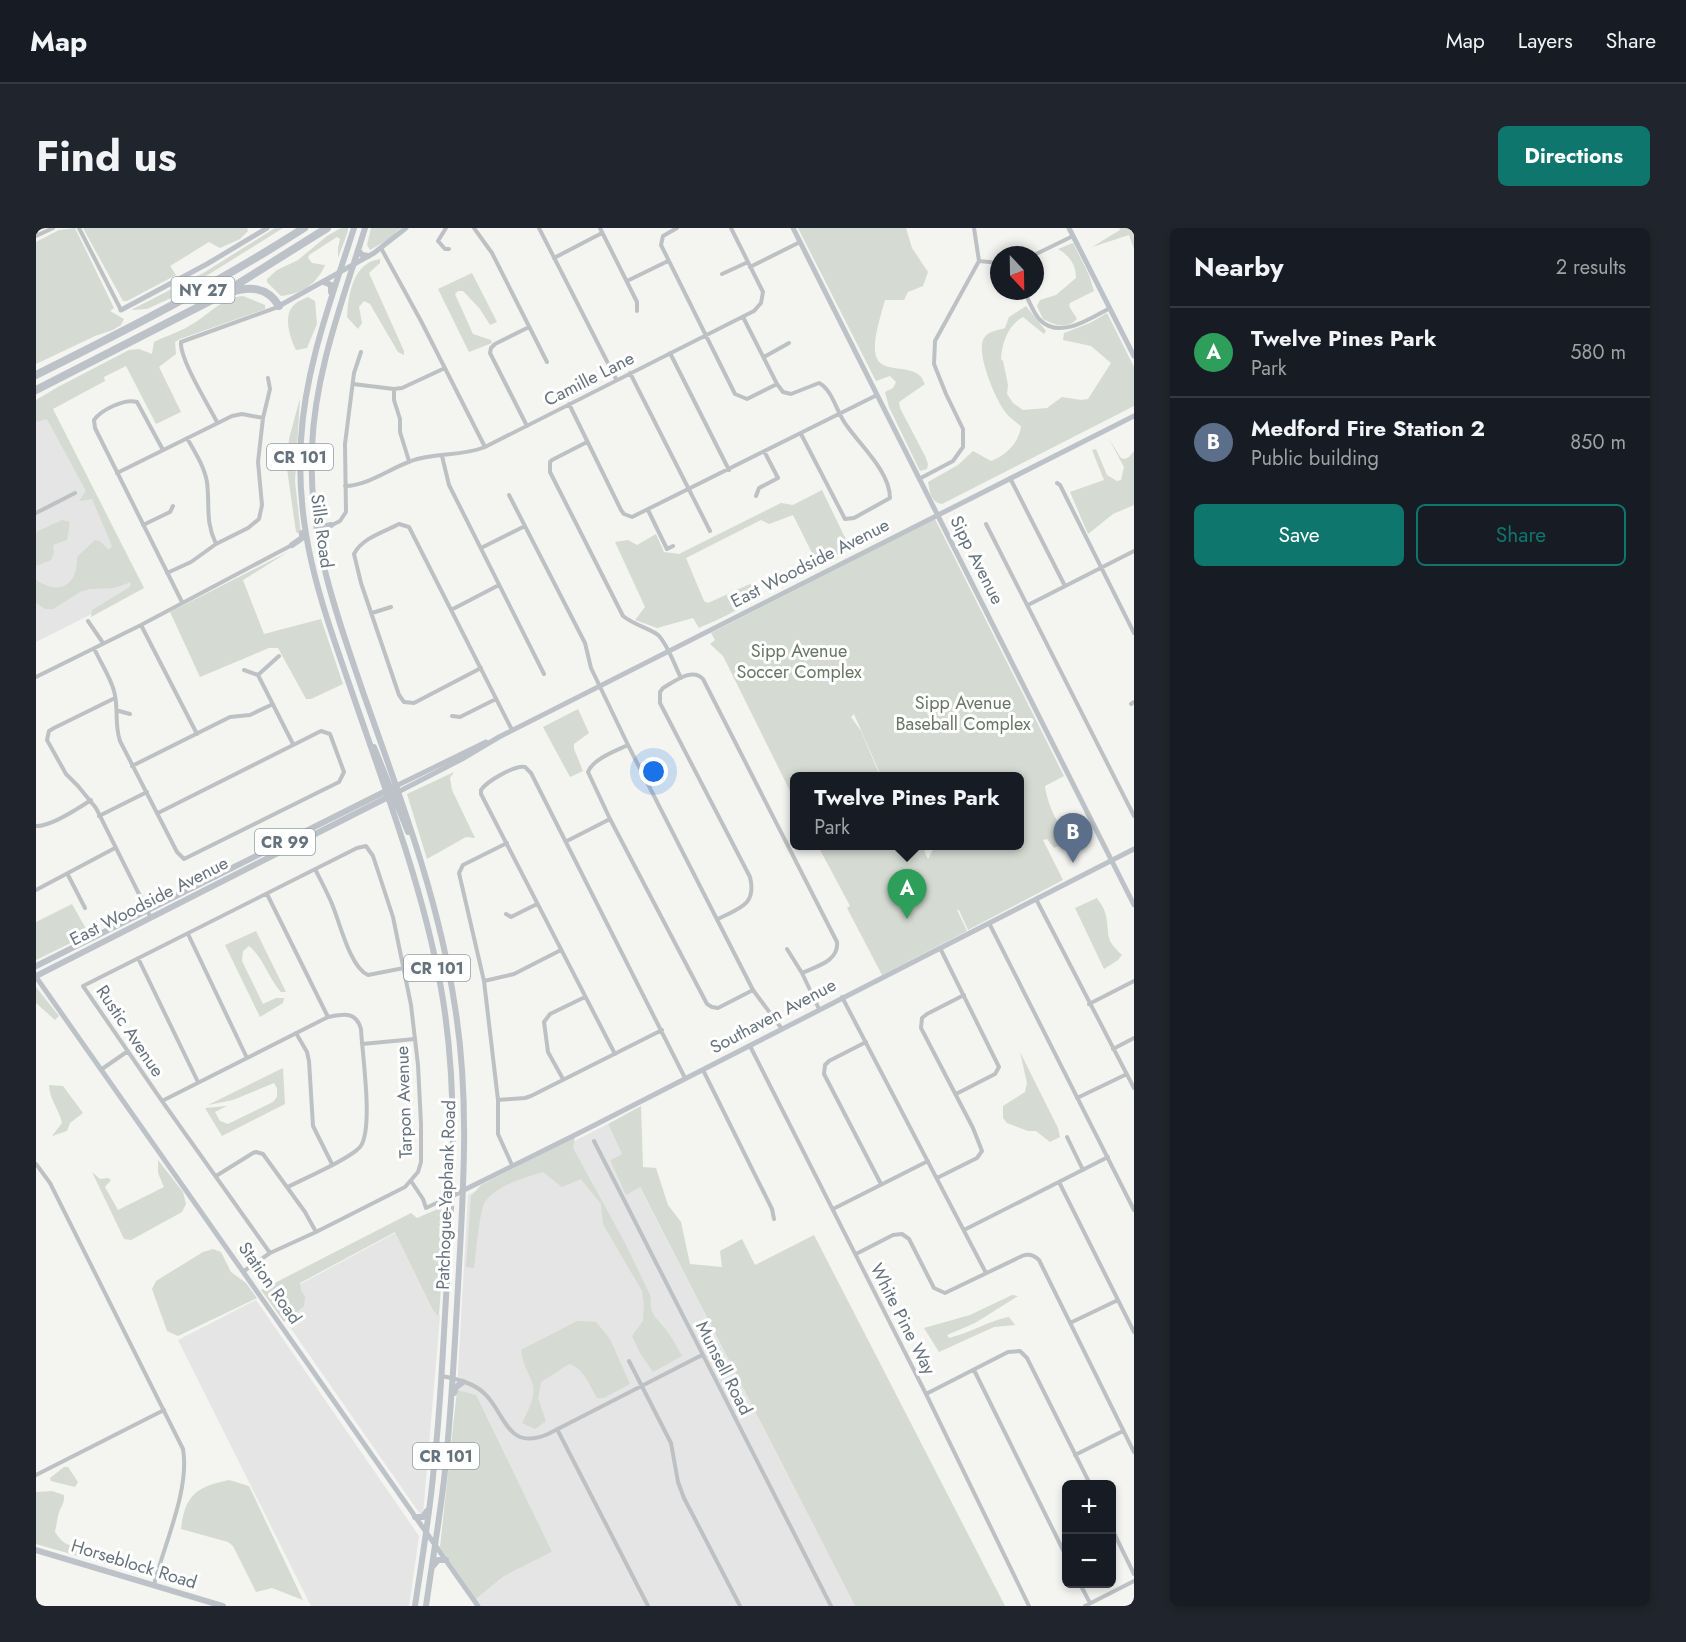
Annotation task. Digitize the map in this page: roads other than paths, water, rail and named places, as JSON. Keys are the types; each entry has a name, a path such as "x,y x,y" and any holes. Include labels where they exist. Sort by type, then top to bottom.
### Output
{"highway":[{"name":"NY 27","path":"36,390 214,299 327,228"},
{"name":"NY 27","path":"36,374 132,328 219,281 302,229"},
{"path":"214,299 240,289 254,288 268,293 279,306"}],"main road":[{"name":"Sills Road","path":"354,228 316,349 304,403 300,449 301,494 304,532 321,605 364,728 391,792"},
{"name":"Sills Road","path":"365,228 341,303 318,392 313,429 311,482 314,520 321,558 391,792"},
{"path":"349,242 349,257 354,265"},
{"path":"358,250 362,255 368,256"},
{"path":"339,273 345,282 341,303"},
{"path":"324,282 329,283 332,288 327,314"},
{"path":"311,482 318,524 322,527 331,525"},
{"path":"292,545 302,537 299,507 301,494"},
{"path":"321,558 320,534 331,525"},
{"path":"292,545 301,544 303,546 312,570"},
{"name":"Patchogue-Yaphank Road","path":"391,792 416,845 441,932 458,1023 464,1096 464,1190 453,1378 426,1606"},
{"name":"Patchogue-Yaphank Road","path":"391,792 424,908 443,998 453,1090 452,1196 431,1496"},
{"name":"East Woodside Avenue","path":"36,976 149,914 391,792"},
{"name":"East Woodside Avenue","path":"36,966 149,914"},
{"path":"450,1408 455,1388 463,1382"},
{"path":"415,1517 425,1516 431,1496"},
{"name":"CR 101","path":"415,1606 431,1496"},
{"name":"Horseblock Road","path":"36,1550 223,1606"},
{"path":"432,1570 436,1561 446,1560"}],"street":[{"path":"36,236 53,228"},
{"path":"79,228 121,310 186,276 267,228"},
{"path":"217,422 183,355 180,345 182,341 279,306 354,265 381,248 406,228"},
{"path":"446,228 438,241 445,249 449,249"},
{"path":"474,228 492,253 546,362"},
{"path":"539,228 616,379"},
{"path":"600,228 637,302 637,311"},
{"path":"678,228 666,234 661,240 661,245 735,394 739,397 750,398 777,384"},
{"name":"Camille Lane","path":"345,486 370,480 409,461 466,454 485,447 705,334 743,317 758,307 763,298 761,286 731,228"},
{"name":"Sipp Avenue","path":"793,228 1134,905"},
{"path":"919,479 953,461 963,447 963,429 934,364 935,341 979,261 974,228"},
{"path":"1069,228 1134,356"},
{"path":"554,258 602,233"},
{"path":"1044,250 1073,236"},
{"path":"722,274 749,265 800,242"},
{"path":"381,248 485,447"},
{"path":"627,281 668,261"},
{"path":"979,261 990,262"},
{"path":"1029,300 1040,320 1052,327 1064,329 1110,308"},
{"path":"743,317 783,392 796,393 814,384 823,386 846,426 865,447 879,469 890,492 887,502 851,519 845,519 801,434"},
{"path":"526,426 490,353 495,344 529,327"},
{"path":"764,357 789,343"},
{"path":"331,525 340,521 346,512 345,444 353,384 361,352"},
{"path":"670,353 729,470"},
{"path":"353,384 394,389 408,386 445,368"},
{"path":"630,373 710,531"},
{"path":"168,573 198,558 216,544 248,528 260,519 262,513 258,462 263,418 270,389 268,378"},
{"path":"394,389 400,432 409,461"},
{"path":"569,404 624,514 632,517 877,395"},
{"path":"163,450 139,403 131,400 96,416 93,424 182,602"},
{"path":"117,473 232,416 242,414 263,418"},
{"name":"East Woodside Avenue","path":"391,792 462,759 512,730 1134,416"},
{"path":"187,438 199,460 207,482 208,521 216,544"},
{"path":"587,442 552,460 550,472 623,616 638,626 656,633 681,678"},
{"path":"756,496 759,488 778,478 764,451"},
{"path":"442,456 449,485 544,674"},
{"path":"1010,478 1065,586"},
{"path":"1057,483 1134,633"},
{"path":"36,513 75,493"},
{"path":"509,495 585,643 591,668 628,745 753,990 782,1029"},
{"path":"143,525 170,512 173,506"},
{"path":"648,510 667,549 673,546"},
{"path":"481,668 414,703 404,702 399,695 361,583 354,554 363,543 402,524 411,529 452,610 481,668 496,699 512,730"},
{"path":"986,524 1134,816"},
{"path":"481,548 525,526"},
{"path":"36,677 141,625 292,545"},
{"path":"1028,605 1134,551"},
{"path":"452,610 499,585"},
{"path":"372,614 391,607"},
{"path":"88,621 103,643"},
{"path":"141,625 196,734"},
{"path":"93,648 114,690 118,711 116,729 132,766 180,856 184,859 339,782 344,772 332,738 326,731 321,731 158,813"},
{"path":"258,675 279,656"},
{"path":"244,670 258,675 293,744"},
{"path":"718,919 742,907 753,895 750,877 660,703 660,692 681,678 696,674 703,679 790,850"},
{"path":"115,698 57,726 47,735 47,740 66,774 91,800 149,914"},
{"path":"452,717 460,717 496,699"},
{"path":"132,766 230,717 250,715 273,704"},
{"path":"118,711 130,714"},
{"path":"628,745 595,763 588,772 610,819 707,1004 718,1008 753,990"},
{"path":"615,1054 481,794 481,790 488,783 521,766 531,773 567,841 685,1078"},
{"path":"99,816 147,792"},
{"path":"36,825 43,826 91,800"},
{"path":"567,841 610,819"},
{"path":"507,843 463,865 459,873 484,981 498,1100 498,1134 512,1165"},
{"name":"Tarpon Avenue","path":"244,1271 270,1253 405,1187 418,1172 421,1162 421,1124 415,1040 404,968 393,917 373,856 366,846 357,848"},
{"path":"36,890 115,848"},
{"name":"Rustic Avenue","path":"270,1253 83,986 357,848"},
{"name":"Southaven Avenue","path":"411,1181 426,1208 703,1070 1134,849"},
{"path":"790,850 837,942 834,957 802,973"},
{"path":"315,869 360,970 368,975 404,968"},
{"path":"68,875 85,908"},
{"path":"267,894 328,1017"},
{"path":"1036,899 1134,1088"},
{"path":"506,914 511,917 537,904"},
{"path":"989,923 1134,1210"},
{"path":"188,934 247,1058"},
{"path":"940,947 999,1067 995,1074 956,1094"},
{"path":"787,949 802,973 819,1009"},
{"path":"484,981 514,974 561,950"},
{"path":"138,958 198,1082"},
{"name":"Station Road","path":"36,976 478,1606"},
{"path":"1089,1004 1134,981"},
{"path":"937,1178 977,1158 982,1151 956,1094 921,1028 922,1018 927,1014 964,995"},
{"path":"563,1079 548,1052 544,1022 550,1014 585,997"},
{"path":"842,997 986,1273"},
{"path":"162,1101 328,1017 351,1014 356,1017 361,1029 366,1135 360,1147 355,1151 288,1187"},
{"path":"498,1100 525,1098 662,1030"},
{"path":"296,1034 307,1052 309,1062 313,1126 332,1164"},
{"path":"1113,1049 1134,1038"},
{"path":"362,1044 415,1040"},
{"path":"866,1042 829,1061 825,1065 824,1074 881,1184"},
{"name":"White Pine Way","path":"750,1046 926,1394 1029,1606"},
{"path":"102,1069 128,1051"},
{"path":"703,1070 772,1209 774,1219"},
{"path":"1077,1098 1126,1074"},
{"path":"1067,1137 1083,1170"},
{"name":"Munsell Road","path":"594,1141 831,1606"},
{"path":"216,1176 253,1153 260,1152 288,1187 316,1232"},
{"path":"964,1230 1107,1157"},
{"path":"833,1209 928,1161"},
{"path":"36,1164 50,1183 183,1449 185,1477 154,1586"},
{"path":"1059,1182 1134,1332"},
{"path":"855,1254 893,1235 902,1234 909,1239 937,1291 945,1293 1022,1256 1031,1254 1035,1256 1134,1452"},
{"path":"1070,1323 1118,1300"},
{"path":"926,1394 1008,1353 1020,1351 1025,1354 1088,1480"},
{"path":"441,1376 453,1378 479,1389 487,1396 506,1426 518,1435 537,1437 702,1355"},
{"path":"629,1361 671,1443 678,1482 684,1498 740,1606"},
{"path":"974,1370 1062,1548"},
{"path":"36,1474 165,1410"},
{"path":"557,1429 648,1606"},
{"path":"1075,1455 1123,1431"},
{"path":"1114,1534 1134,1574"},
{"path":"1085,1606 1134,1581"},
{"path":"1082,1588 1090,1603"},
{"path":"1096,1600 1098,1606"}],"place":[{"name":"Medford Fire Station 2","path":"1073,863"},
{"name":"Twelve Pines Park","path":"907,919"}],"park label":[{"name":"Sipp Avenue Soccer Complex","path":"799,661"},
{"name":"Sipp Avenue Baseball Complex","path":"963,713"}]}
